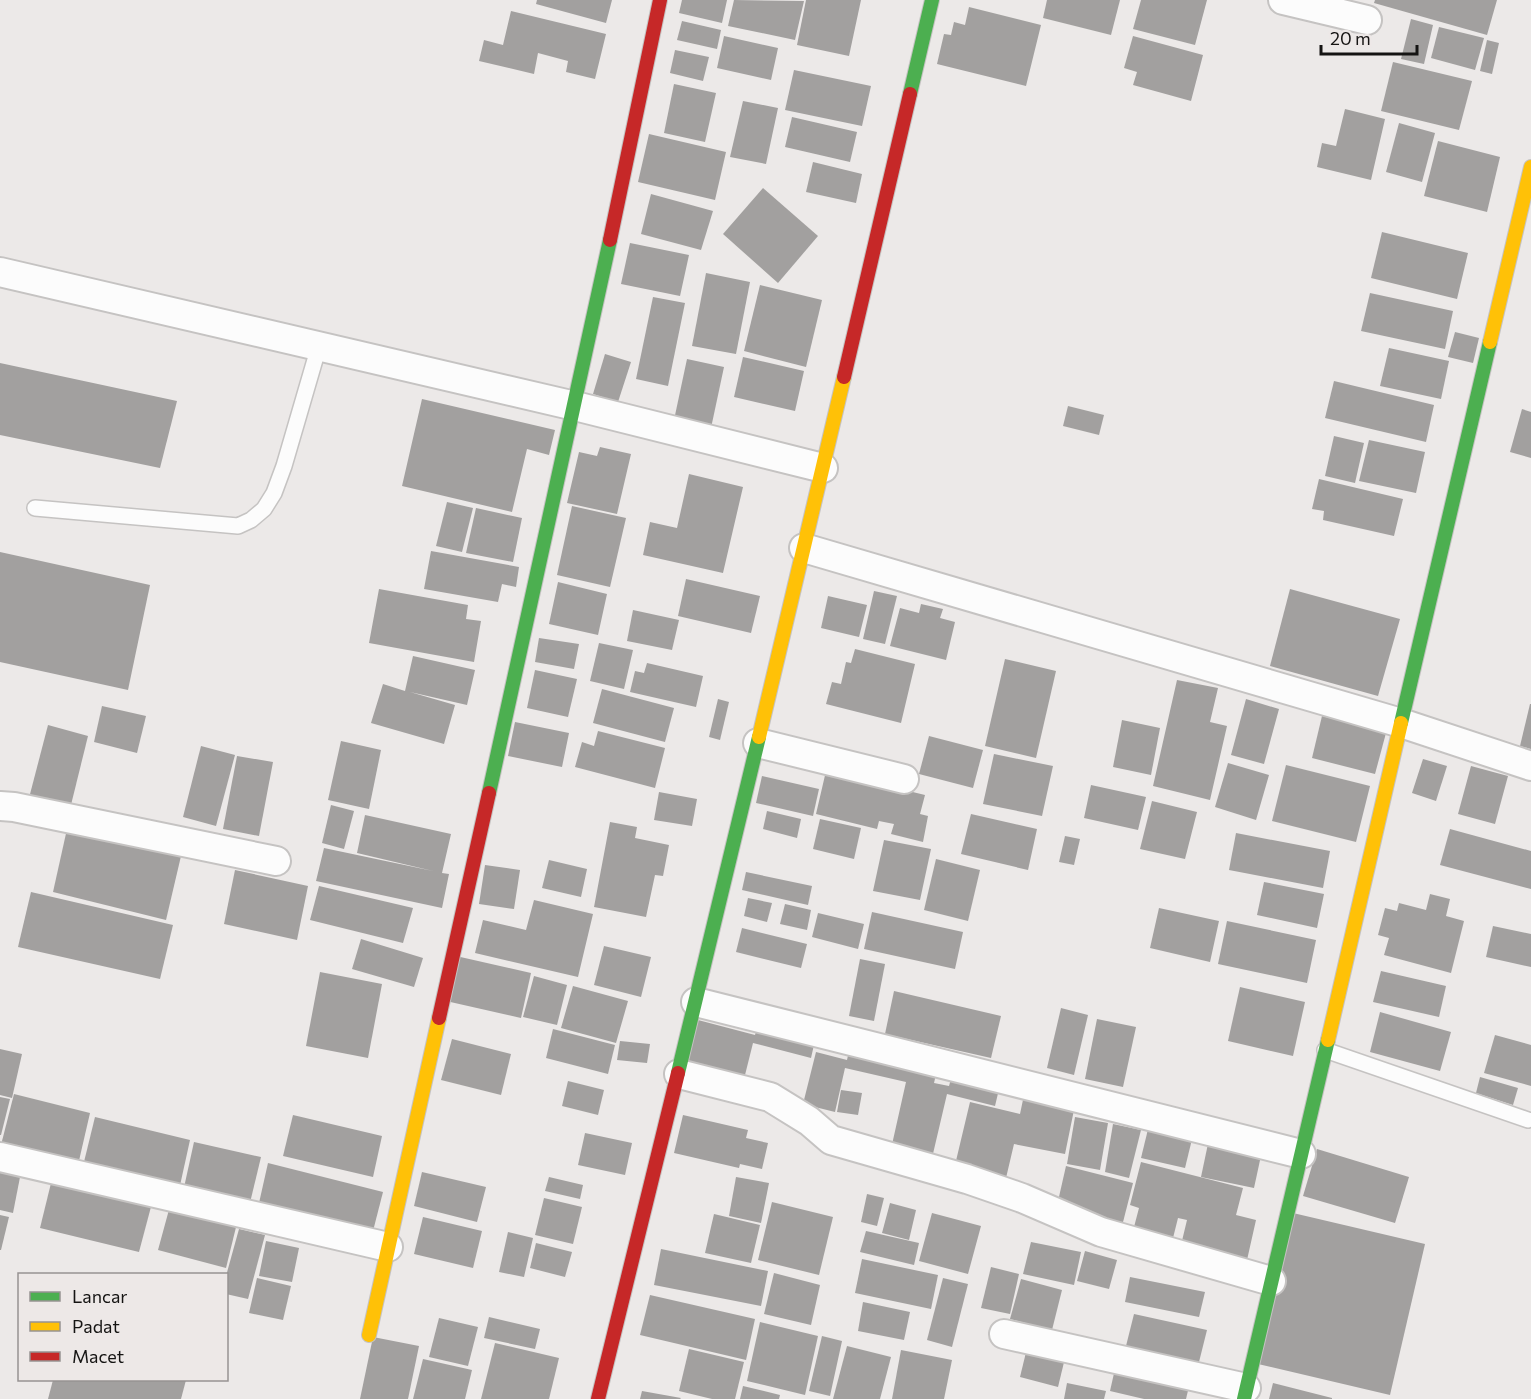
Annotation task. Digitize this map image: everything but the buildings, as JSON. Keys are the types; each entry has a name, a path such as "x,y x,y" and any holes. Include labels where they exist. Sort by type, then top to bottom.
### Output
{"street":[{"path":"369,1335 575,406 660,0"},
{"path":"598,1399 679,1074 824,468 932,0"},
{"path":"1283,0 1367,20"},
{"path":"1004,1334 1245,1394 1531,167"},
{"path":"0,272 575,406 824,468"},
{"path":"804,548 1401,723 1531,766"},
{"path":"758,743 904,779"},
{"path":"0,806 276,861"},
{"path":"696,1002 1301,1154"},
{"path":"679,1074 770,1097 809,1121 831,1140 967,1179 1022,1198 1101,1232 1271,1281"},
{"path":"0,1157 388,1247"}],"lane":[{"path":"35,508 238,525 251,520 264,508 274,493 319,346"},
{"path":"1325,1050 1528,1120"}],"traffic: fast":[{"path":"910,94 932,0"},
{"path":"489,793 610,240"},
{"path":"1401,723 1490,342"},
{"path":"678,1073 759,737"},
{"path":"1244,1399 1328,1040"}],"traffic: slow":[{"path":"1490,342 1531,167"},
{"path":"759,737 844,377"},
{"path":"1328,1040 1401,723"},
{"path":"369,1335 439,1018"}],"traffic: jam":[{"path":"610,240 660,0"},
{"path":"844,377 910,94"},
{"path":"439,1018 489,793"},
{"path":"598,1399 678,1073"}]}
